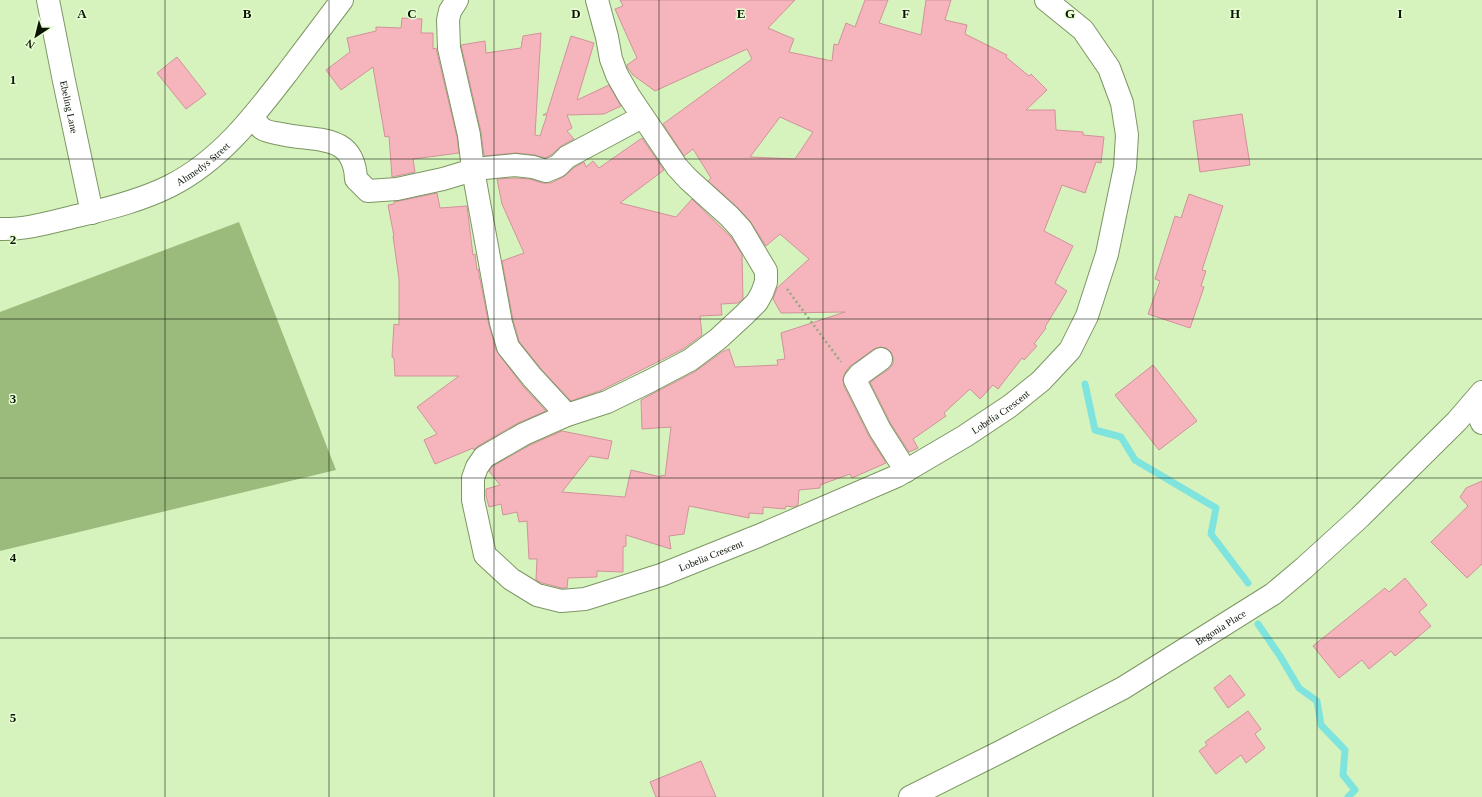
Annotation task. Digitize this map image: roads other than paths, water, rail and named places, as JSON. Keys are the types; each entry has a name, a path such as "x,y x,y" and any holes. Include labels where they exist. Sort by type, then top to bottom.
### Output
{"street":[{"name":"Ebeling Lane","path":"48,0 92,213"},
{"name":"Ahmedys Street","path":"0,229 30,226 92,213 128,203 163,189 195,172 229,143 253,117 342,0"},
{"path":"457,0 450,10 448,20 449,48 468,135 501,323 508,347 532,377 567,415"},
{"path":"253,117 263,129 293,137 328,141 343,147 351,156 356,170 356,179 368,191 397,189 442,180 473,170 515,164 546,171 558,166 567,157 642,117 617,75 611,60 608,37 597,0"},
{"name":"Lobelia Crescent","path":"642,117 677,167 741,229 766,271 766,282 757,302 718,339 690,360 650,382 607,402 567,415 524,434 484,458 477,467 473,478 473,500 485,555 511,579 537,595 561,600 585,599 661,574 824,508 897,476 965,436 1010,406 1058,365 1070,350 1087,316 1107,254 1124,167 1127,135 1122,103 1109,68 1083,30 1046,0"},
{"path":"882,360 854,380 880,430 906,471"},
{"path":"1477,397 1482,423"},
{"name":"Begonia Place","path":"910,797 1123,688 1274,594 1360,517 1457,421 1477,397"}],"waterway":[{"path":"1085,384 1095,430 1121,437 1135,460 1216,508 1211,534 1248,583"},
{"path":"1258,624 1280,656 1299,688 1317,701 1321,725 1345,750 1343,775 1355,790 1348,797"}]}
